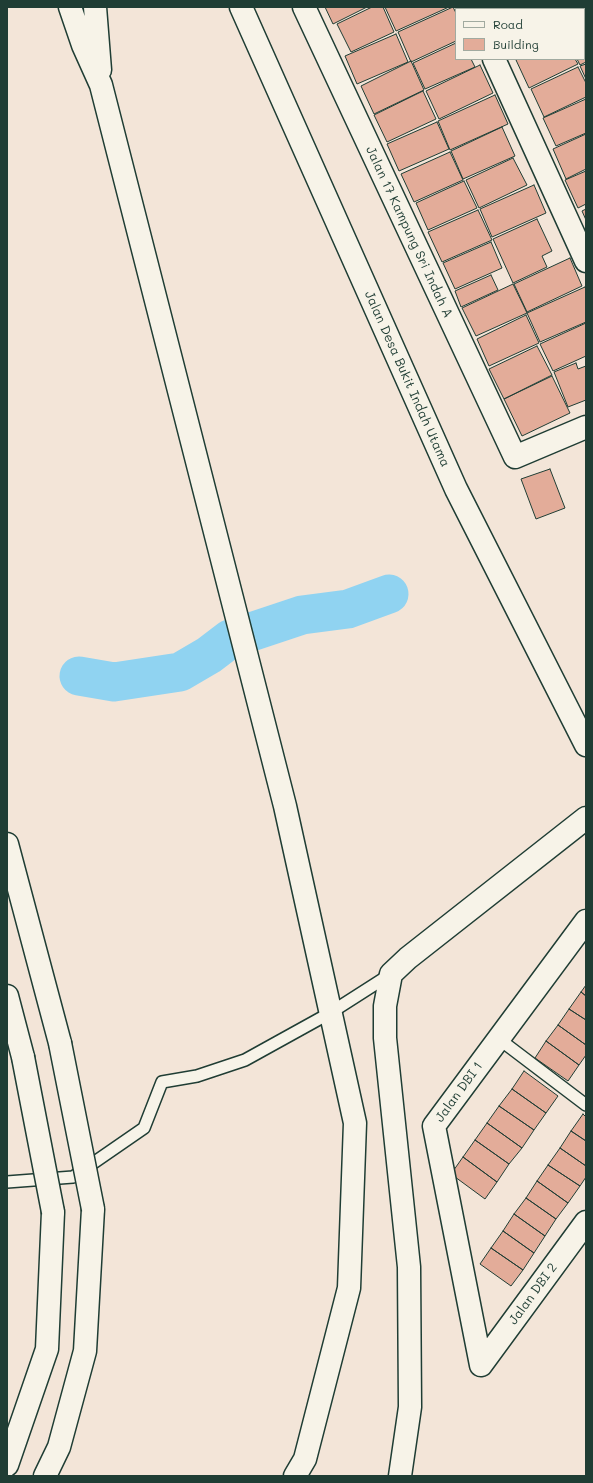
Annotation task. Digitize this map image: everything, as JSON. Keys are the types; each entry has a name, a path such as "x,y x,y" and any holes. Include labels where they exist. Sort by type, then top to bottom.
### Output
{"main road":[{"path":"70,7 83,46 101,85"},
{"path":"95,7 101,85 285,806 355,1123 349,1288 305,1459 294,1476"},
{"name":"Jalan Desa Bukit Indah Utama","path":"241,7 456,489 586,745"},
{"name":"Jalan 17 Kampung Sri Indah A","path":"304,7 515,457 586,427"},
{"path":"494,60 586,261"},
{"path":"400,1476 410,1407 409,1267 385,1038 385,1006 391,974 408,958 586,818"},
{"path":"7,844 60,1043 94,1209 85,1351 59,1447 45,1476"},
{"name":"Jalan DBI 1","path":"481,1365 434,1126 586,921"},
{"path":"7,996 23,1057 53,1212 47,1349 7,1465"},
{"name":"Jalan DBI 2","path":"481,1365 586,1222"}],"lane":[{"path":"7,1182 73,1177 144,1128 162,1082 197,1076 245,1060 330,1013 391,974"},
{"path":"499,1039 586,1105"}],"building":[{"path":"325,7 367,7 333,24"},
{"path":"372,7 383,7 394,32 351,52 337,24"},
{"path":"385,7 449,7 396,31"},
{"path":"453,7 455,11 455,41 411,62 398,32"},
{"path":"492,7 545,7 543,8"},
{"path":"586,7 586,24 585,8 554,8"},
{"path":"585,26 586,62 580,65 578,60 585,60"},
{"path":"396,34 408,62 357,84 345,56"},
{"path":"455,43 455,60 472,60 475,67 425,89 413,63"},
{"path":"516,60 576,60 578,64 529,88"},
{"path":"411,61 424,90 374,114 361,86"},
{"path":"586,64 586,79 580,66"},
{"path":"480,65 493,93 439,119 426,91"},
{"path":"578,67 586,83 586,97 544,117 531,89"},
{"path":"423,91 436,119 387,142 374,115"},
{"path":"495,95 508,124 450,150 438,121"},
{"path":"586,99 586,133 556,146 543,118"},
{"path":"437,122 449,149 399,171 387,144"},
{"path":"502,127 515,156 463,179 451,151"},
{"path":"586,134 586,169 566,179 553,149"},
{"path":"450,152 463,180 414,202 401,174"},
{"path":"513,158 527,185 479,208 466,180"},
{"path":"586,171 586,204 578,208 565,180"},
{"path":"464,181 477,208 428,230 416,203"},
{"path":"534,185 546,213 492,237 480,209"},
{"path":"586,209 586,220 582,211"},
{"path":"478,210 492,240 442,262 428,232"},
{"path":"537,219 552,251 542,256 547,267 513,283 493,239"},
{"path":"491,242 502,268 455,289 443,263"},
{"path":"570,258 582,286 527,312 514,284"},
{"path":"491,275 498,290 461,307 455,291"},
{"path":"513,284 527,313 476,336 462,308"},
{"path":"585,287 586,322 540,342 527,313"},
{"path":"526,315 539,343 489,366 477,339"},
{"path":"586,323 586,356 553,371 540,344"},
{"path":"537,346 552,375 504,399 489,369"},
{"path":"576,363 578,369 586,366 586,400 568,407 554,372"},
{"path":"552,376 570,413 522,436 504,399"},
{"path":"550,469 565,508 536,519 521,479"},
{"path":"586,985 586,996 581,992"},
{"path":"581,992 586,996 586,1020 569,1009"},
{"path":"569,1009 586,1020 586,1045 558,1025"},
{"path":"558,1025 586,1045 586,1055 579,1065 546,1041"},
{"path":"546,1041 579,1065 568,1081 535,1058"},
{"path":"524,1071 558,1096 546,1113 512,1089"},
{"path":"512,1089 546,1113 534,1130 499,1106"},
{"path":"499,1106 534,1130 522,1148 487,1123"},
{"path":"583,1114 586,1117 586,1141 571,1131"},
{"path":"487,1123 522,1148 509,1164 475,1140"},
{"path":"571,1131 586,1141 586,1166 560,1148"},
{"path":"475,1140 509,1164 497,1182 463,1157"},
{"path":"560,1148 586,1166 586,1177 580,1186 548,1165"},
{"path":"463,1157 497,1182 485,1199 451,1174"},
{"path":"548,1165 580,1186 568,1203 537,1181"},
{"path":"537,1181 568,1203 556,1219 526,1198"},
{"path":"526,1198 556,1219 545,1236 514,1214"},
{"path":"514,1214 545,1236 534,1253 503,1231"},
{"path":"503,1231 534,1253 523,1270 491,1248"},
{"path":"491,1248 523,1270 511,1286 480,1264"}],"waterway":[{"path":"79,676 114,682 180,672 209,655 230,639 302,615 348,609 389,594"}]}
